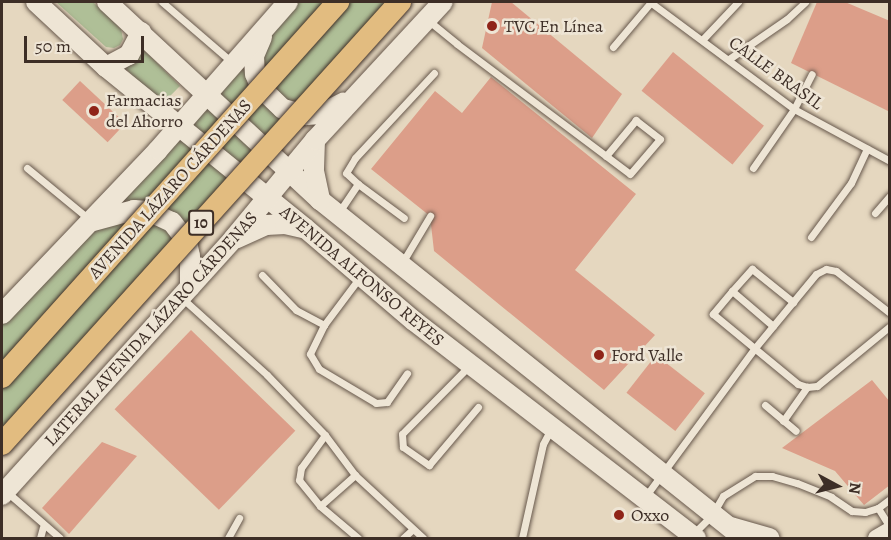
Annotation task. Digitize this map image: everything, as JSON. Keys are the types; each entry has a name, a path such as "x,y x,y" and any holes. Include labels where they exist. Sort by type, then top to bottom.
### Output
{"highway":[{"name":"AVENIDA LÁZARO CÁRDENAS","path":"2,377 338,2"},
{"name":"10","path":"2,444 400,2"}],"main road":[{"name":"AVENIDA ALFONSO REYES","path":"36,2 106,68 305,228 360,277 470,364 645,496 693,537"},
{"name":"AVENIDA ALFONSO REYES","path":"107,2 208,93 320,200 712,515 736,532 769,538"},
{"path":"2,314 92,222 288,2"},
{"name":"LATERAL AVENIDA LÁZARO CÁRDENAS","path":"3,493 234,238 315,140 443,2"},
{"path":"268,23 258,43 255,65 261,88 283,109 306,115 321,114 354,98"},
{"path":"106,68 129,55 141,32"},
{"path":"315,140 314,171 320,200"},
{"path":"92,222 134,210 148,211 171,222 187,242 190,256 186,292"},
{"path":"234,238 266,225 285,224 305,228"}],"street":[{"path":"876,538 890,528"}],"lane":[{"path":"162,2 234,63"},
{"path":"613,47 650,2"},
{"name":"CALLE BRASIL","path":"650,2 703,39 794,109 890,161"},
{"path":"703,39 738,2"},
{"path":"729,59 787,20 805,2"},
{"path":"427,19 606,156 630,174 660,139 636,120 606,156"},
{"path":"404,218 346,173 355,158 434,73"},
{"path":"753,168 794,109 812,74"},
{"path":"811,237 852,183 867,149"},
{"path":"27,168 92,222"},
{"path":"338,214 358,184"},
{"path":"875,213 890,196"},
{"path":"401,265 430,216"},
{"path":"792,302 752,269 713,314 798,384 807,387 817,386 890,326"},
{"path":"645,496 754,349 816,274 826,269 836,271 890,313"},
{"path":"262,275 296,310 324,325"},
{"path":"360,277 324,325 310,354 319,369 376,403 387,402 407,373"},
{"path":"732,291 773,326"},
{"path":"186,292 325,435 355,475 423,538"},
{"path":"470,364 402,434 403,447 429,465 478,407"},
{"path":"783,421 807,387"},
{"path":"765,405 796,431"},
{"path":"522,538 543,444 552,426"},
{"path":"325,435 301,468 299,480 320,506 358,538"},
{"path":"320,506 355,475"},
{"path":"693,537 712,515 723,496 755,477 772,476 797,483 831,496 852,511 866,512 878,508 890,499"},
{"path":"3,493 43,527 60,538"},
{"path":"878,508 890,528"},
{"path":"228,538 239,519"},
{"path":"40,538 43,527"},
{"path":"403,538 413,529"}],"green space":[{"path":"56,2 93,2 121,29 123,39 120,45 114,48 106,47"},
{"path":"294,2 412,2 2,454 2,319"},
{"path":"139,45 180,86 162,104 121,63"}],"building":[{"path":"492,2 511,2 622,94 592,138 482,48"},
{"path":"817,2 845,2 890,21 890,112 791,63"},
{"path":"673,52 764,126 732,164 642,91"},
{"path":"491,77 636,194 575,270 655,335 604,390 434,251 430,216 371,169 435,91 462,113"},
{"name":"Farmacias del Ahorro","path":"80,81 125,123 108,142 62,100"},
{"path":"191,330 295,431 219,510 115,409"},
{"path":"656,355 705,393 675,431 626,393"},
{"path":"872,380 890,402 890,485 864,505 835,471 782,448"},
{"path":"102,442 137,456 69,534 42,508"}],"place":[{"name":"TVC En Línea","path":"492,26"},
{"name":"Farmacias del Ahorro","path":"94,111"},
{"name":"Ford Valle","path":"599,355"},
{"name":"Oxxo","path":"619,515"}]}
